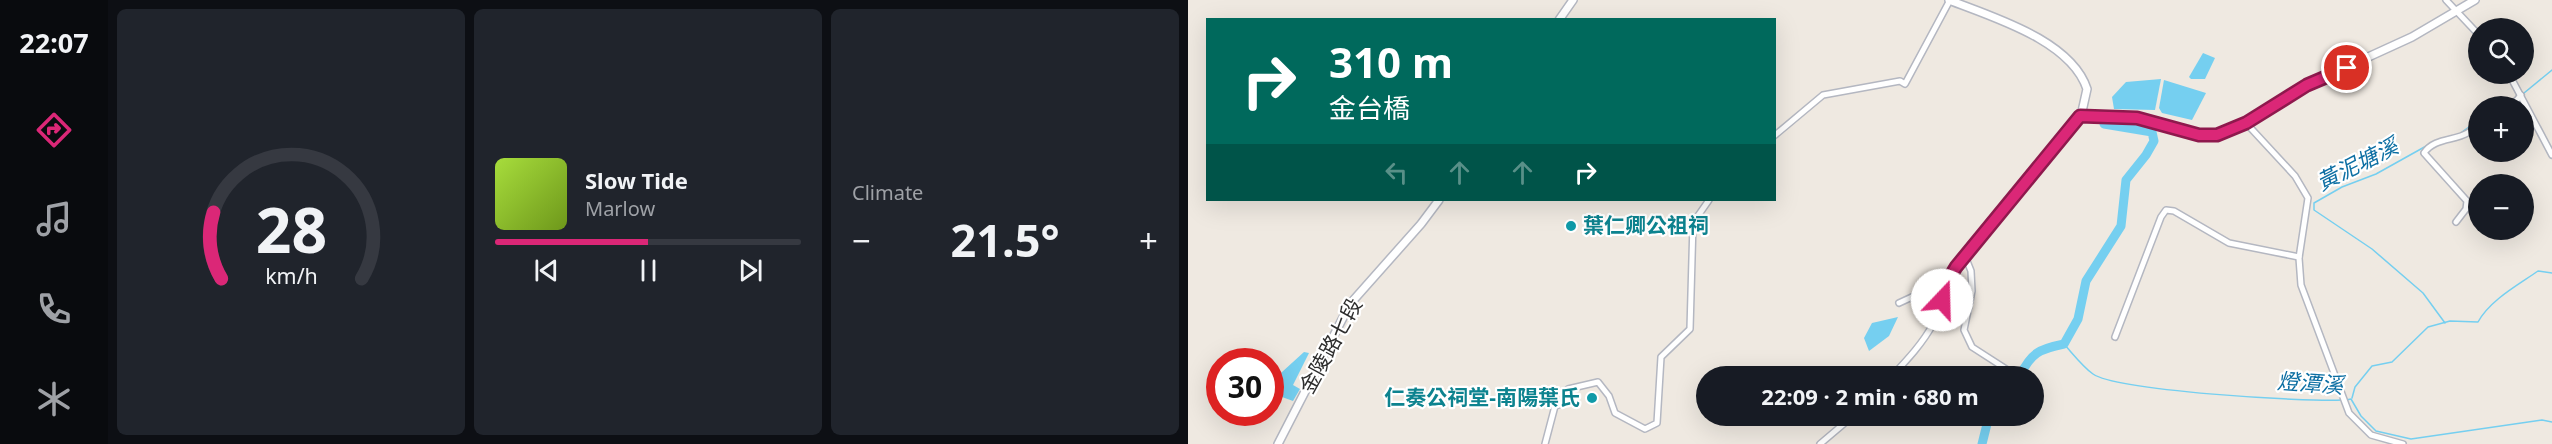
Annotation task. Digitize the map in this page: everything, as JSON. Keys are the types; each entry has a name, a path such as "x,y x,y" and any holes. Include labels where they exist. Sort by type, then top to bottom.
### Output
{"street":[{"path":"1560,18 1573,0"},
{"path":"1776,134 1823,95 1900,81 1905,84 1949,0 2023,29 2074,66 2087,89 2080,116 1965,256 1947,282 1934,322 1923,340 1901,366"},
{"path":"2446,0 2468,23"},
{"path":"2080,116 2137,118 2208,136 2226,132 2246,123 2307,85 2412,37 2475,0"},
{"path":"2515,84 2552,155"},
{"path":"2246,123 2295,176 2303,186 2308,198 2299,256 2299,272 2304,295 2349,413 2371,435 2403,444"},
{"path":"2456,222 2466,209 2467,201 2424,153 2442,140 2458,138 2468,134"},
{"name":"金陵路七段","path":"1278,444 1350,304 1421,224 1438,201"},
{"path":"1545,444 1555,406 1566,403 1568,389 1598,382 1609,396 1615,413 1645,429 1657,423 1661,357 1690,329 1693,223 1708,201"},
{"path":"2115,337 2161,217 2166,210 2174,211 2229,243 2299,256"},
{"path":"1965,256 1971,271 1972,291 1964,330 1972,346 2002,366"},
{"path":"1899,303 1912,297 1945,290"},
{"path":"1820,444 1841,426"}],"water":[{"path":"2203,53 2215,58 2205,79 2191,79 2189,77"},
{"path":"2161,79 2155,110 2114,109 2112,97 2126,82"},
{"path":"2164,80 2206,93 2192,120 2162,113 2159,108"},
{"path":"1898,317 1889,336 1869,351 1864,338 1872,323"},
{"path":"1304,352 1309,353 1293,385 1300,389 1293,401 1284,398 1284,370"}],"waterway":[{"name":"黃泥塘溪","path":"2524,93 2552,70"},
{"path":"2026,366 2032,357 2042,350 2064,344 2078,319 2086,281 2121,226 2126,180 2154,141 2152,132 2104,124"},
{"name":"黃泥塘溪","path":"2462,132 2468,128"},
{"name":"黃泥塘溪","path":"2428,145 2376,174 2342,187 2314,203 2314,210 2372,249 2423,293 2445,323"},
{"name":"黃泥塘溪","path":"2352,398 2355,387 2372,366 2392,362 2428,327 2450,321 2478,322 2483,314 2513,287 2538,271 2552,273"},
{"name":"燈潭溪","path":"2064,344 2093,374 2137,386 2213,394 2342,400"},
{"name":"燈潭溪","path":"2346,400 2351,399 2361,416 2376,431 2411,439 2542,420 2552,422"},
{"path":"1982,444 1986,426"}],"place":[{"name":"葉仁卿公祖祠","path":"1571,226"},
{"name":"仁奏公祠堂-南陽葉氏","path":"1592,398"}],"route":[{"path":"1942,300 1947,282 1956,267 2080,116 2137,118 2199,135 2217,135 2246,123 2307,85 2347,68"}]}
